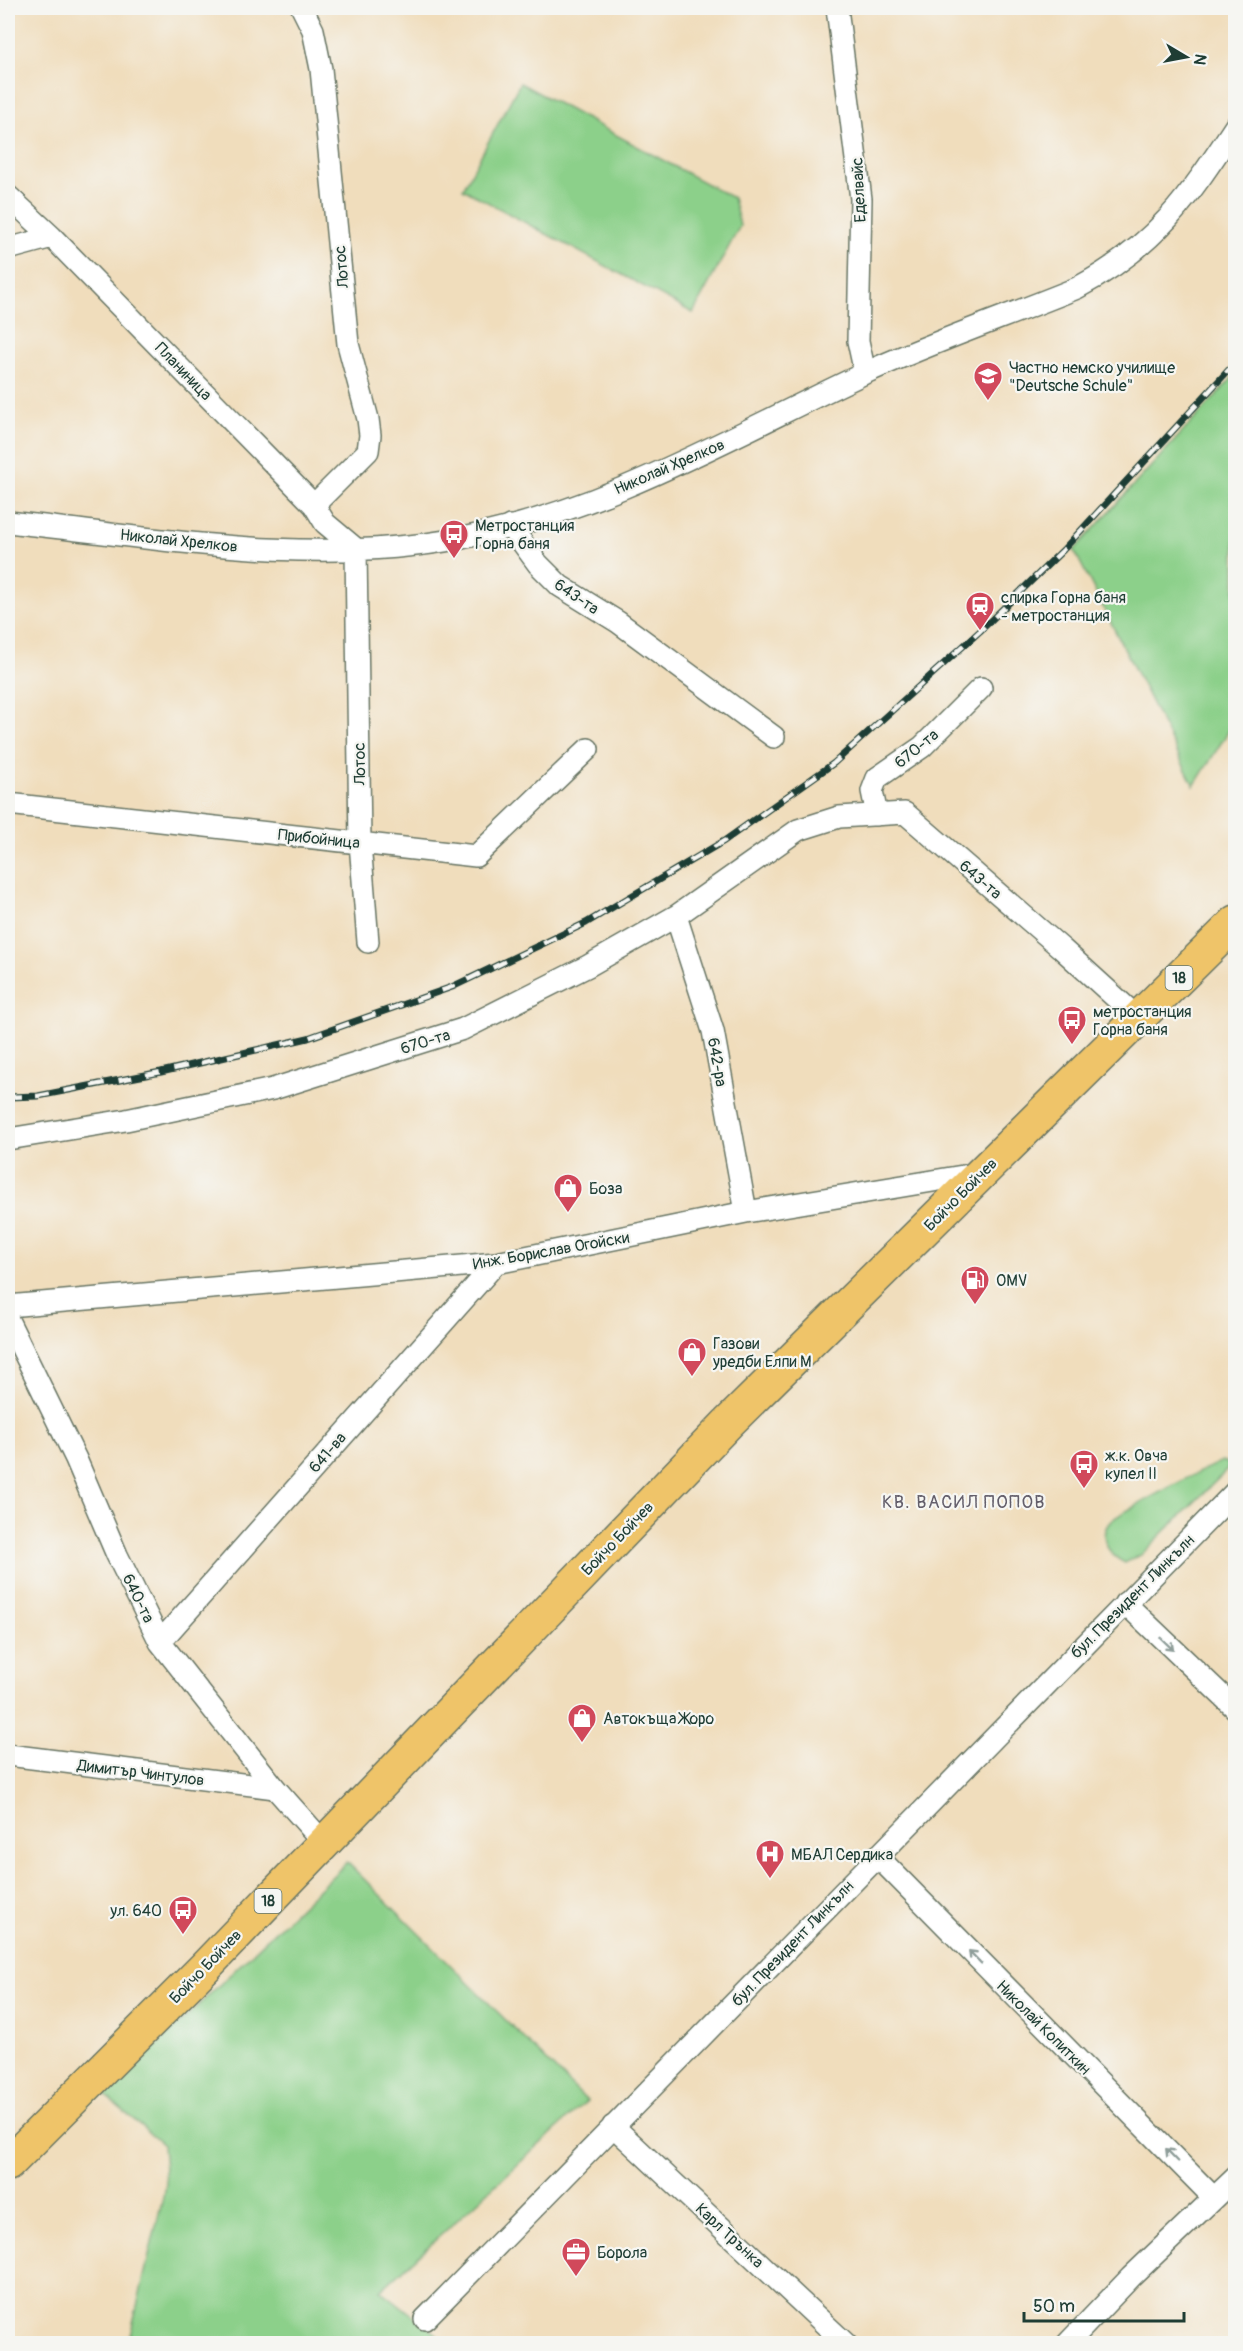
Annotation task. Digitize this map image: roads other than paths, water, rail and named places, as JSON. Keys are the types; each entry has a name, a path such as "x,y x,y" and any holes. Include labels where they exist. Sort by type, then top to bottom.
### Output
{"highway":[{"name":"Бойчо Бойчев","path":"8,2164 197,1976 728,1423 1236,922"}],"street":[{"name":"Лотос","path":"302,8 312,30 321,69 348,344 368,419 370,435 368,452 314,505"},
{"name":"Еделвайс","path":"837,8 861,199 858,341 865,373"},
{"name":"Николай Хрелков","path":"8,522 300,551 356,549 462,538 510,526 622,486 726,442 865,373 1077,288 1118,265 1150,238 1193,189 1236,125"},
{"name":"Планиница","path":"8,196 52,237 314,505 325,523 356,549"},
{"path":"8,249 52,237"},
{"name":"643-та","path":"510,526 538,564 560,586 618,622 774,736"},
{"name":"Лотос","path":"356,549 360,843 368,942"},
{"name":"670-та","path":"877,815 872,791 877,778 922,747 981,688"},
{"name":"Прибойница","path":"8,804 476,856 588,749"},
{"name":"643-та","path":"798,830 839,818 905,813 1138,1018"},
{"name":"670-та","path":"8,1140 273,1089 463,1029 588,966 676,916 798,830"},
{"name":"642-ра","path":"676,916 712,1031 746,1212"},
{"name":"Инж. Борислав Огойски","path":"8,1306 496,1263 746,1212 982,1173"},
{"name":"641-ва","path":"160,1642 496,1263"},
{"name":"640-та","path":"8,1320 76,1459 117,1555 160,1642 275,1788 324,1843"},
{"name":"бул. Президент Линкълн","path":"425,2319 1236,1491"},
{"path":"1125,1603 1236,1709"},
{"name":"Димитър Чинтулов","path":"8,1755 275,1788"},
{"name":"Николай Копиткин","path":"877,1856 1213,2197"},
{"name":"Карл Трънка","path":"613,2126 846,2343"},
{"path":"1067,2343 1213,2197 1236,2177"}],"railway":[{"path":"8,1097 38,1096 161,1072 308,1038 452,987 586,923 724,841 834,763 980,631 1063,550 1236,362"}],"place":[{"name":"Частно немско училище \"Deutsche Schule\"","path":"988,402"},
{"name":"Метростанция Горна баня","path":"454,560"},
{"name":"спирка Горна баня - метростанция","path":"980,632"},
{"name":"метростанция Горна баня","path":"1072,1046"},
{"name":"Боза","path":"568,1214"},
{"name":"OMV","path":"975,1306"},
{"name":"Газови уредби Елпи М","path":"692,1378"},
{"name":"ж.к. Овча купел II","path":"1084,1490"},
{"name":"Автокъща Жоро","path":"582,1744"},
{"name":"МБАЛ Сердика","path":"770,1880"},
{"name":"ул. 640","path":"183,1936"},
{"name":"Борола","path":"576,2278"}],"district":[{"name":"КВ. ВАСИЛ ПОПОВ","path":"964,1502"}]}
